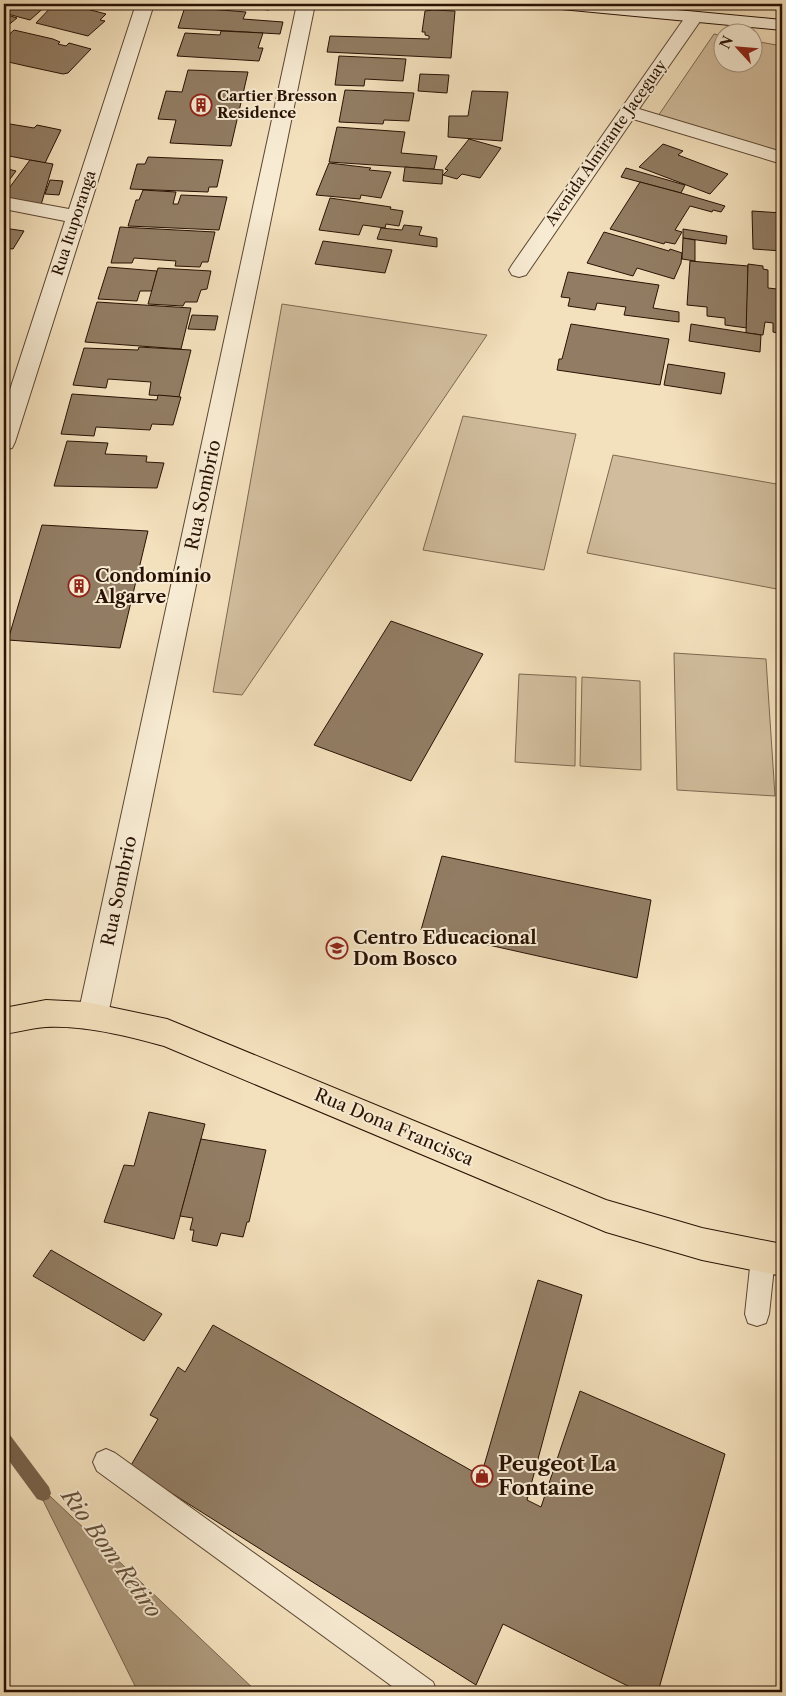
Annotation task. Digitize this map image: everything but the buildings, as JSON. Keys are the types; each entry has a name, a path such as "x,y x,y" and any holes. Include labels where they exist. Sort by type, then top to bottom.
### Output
{"main road":[{"name":"Rua Dona Francisca","path":"4,1021 58,1013 93,1015 167,1034 606,1216 702,1244 773,1259"}],"street":[{"name":"Rua Ituporanga","path":"4,442 145,4"},
{"name":"Rua Sombrio","path":"93,1015 306,4"},
{"path":"561,4 782,25"},
{"name":"Avenida Almirante Jaceguay","path":"519,270 694,17"},
{"path":"628,112 782,158"},
{"path":"4,203 76,218"}],"lane":[{"path":"757,1314 773,1259"},
{"path":"106,1462 423,1692"}],"shaded area":[{"path":"714,34 714,72 764,72 764,43 782,46 782,152 765,149 658,116"},
{"path":"282,304 487,335 242,695 213,692"},
{"path":"463,416 576,434 544,570 423,550"},
{"path":"613,455 782,485 782,590 587,553"},
{"path":"674,653 766,659 775,796 677,790"},
{"path":"519,674 576,677 575,766 515,762"},
{"path":"582,677 640,681 641,770 580,766"},
{"path":"33,1480 257,1692 138,1692"}],"waterway":[{"name":"Rio Bom Retiro","path":"4,1441 43,1493"}],"place":[{"name":"Cartier Bresson Residence","path":"201,105"},
{"name":"Condomínio Algarve","path":"79,586"},
{"name":"Centro Educacional Dom Bosco","path":"337,948"},
{"name":"Peugeot La Fontaine","path":"482,1476"}]}
